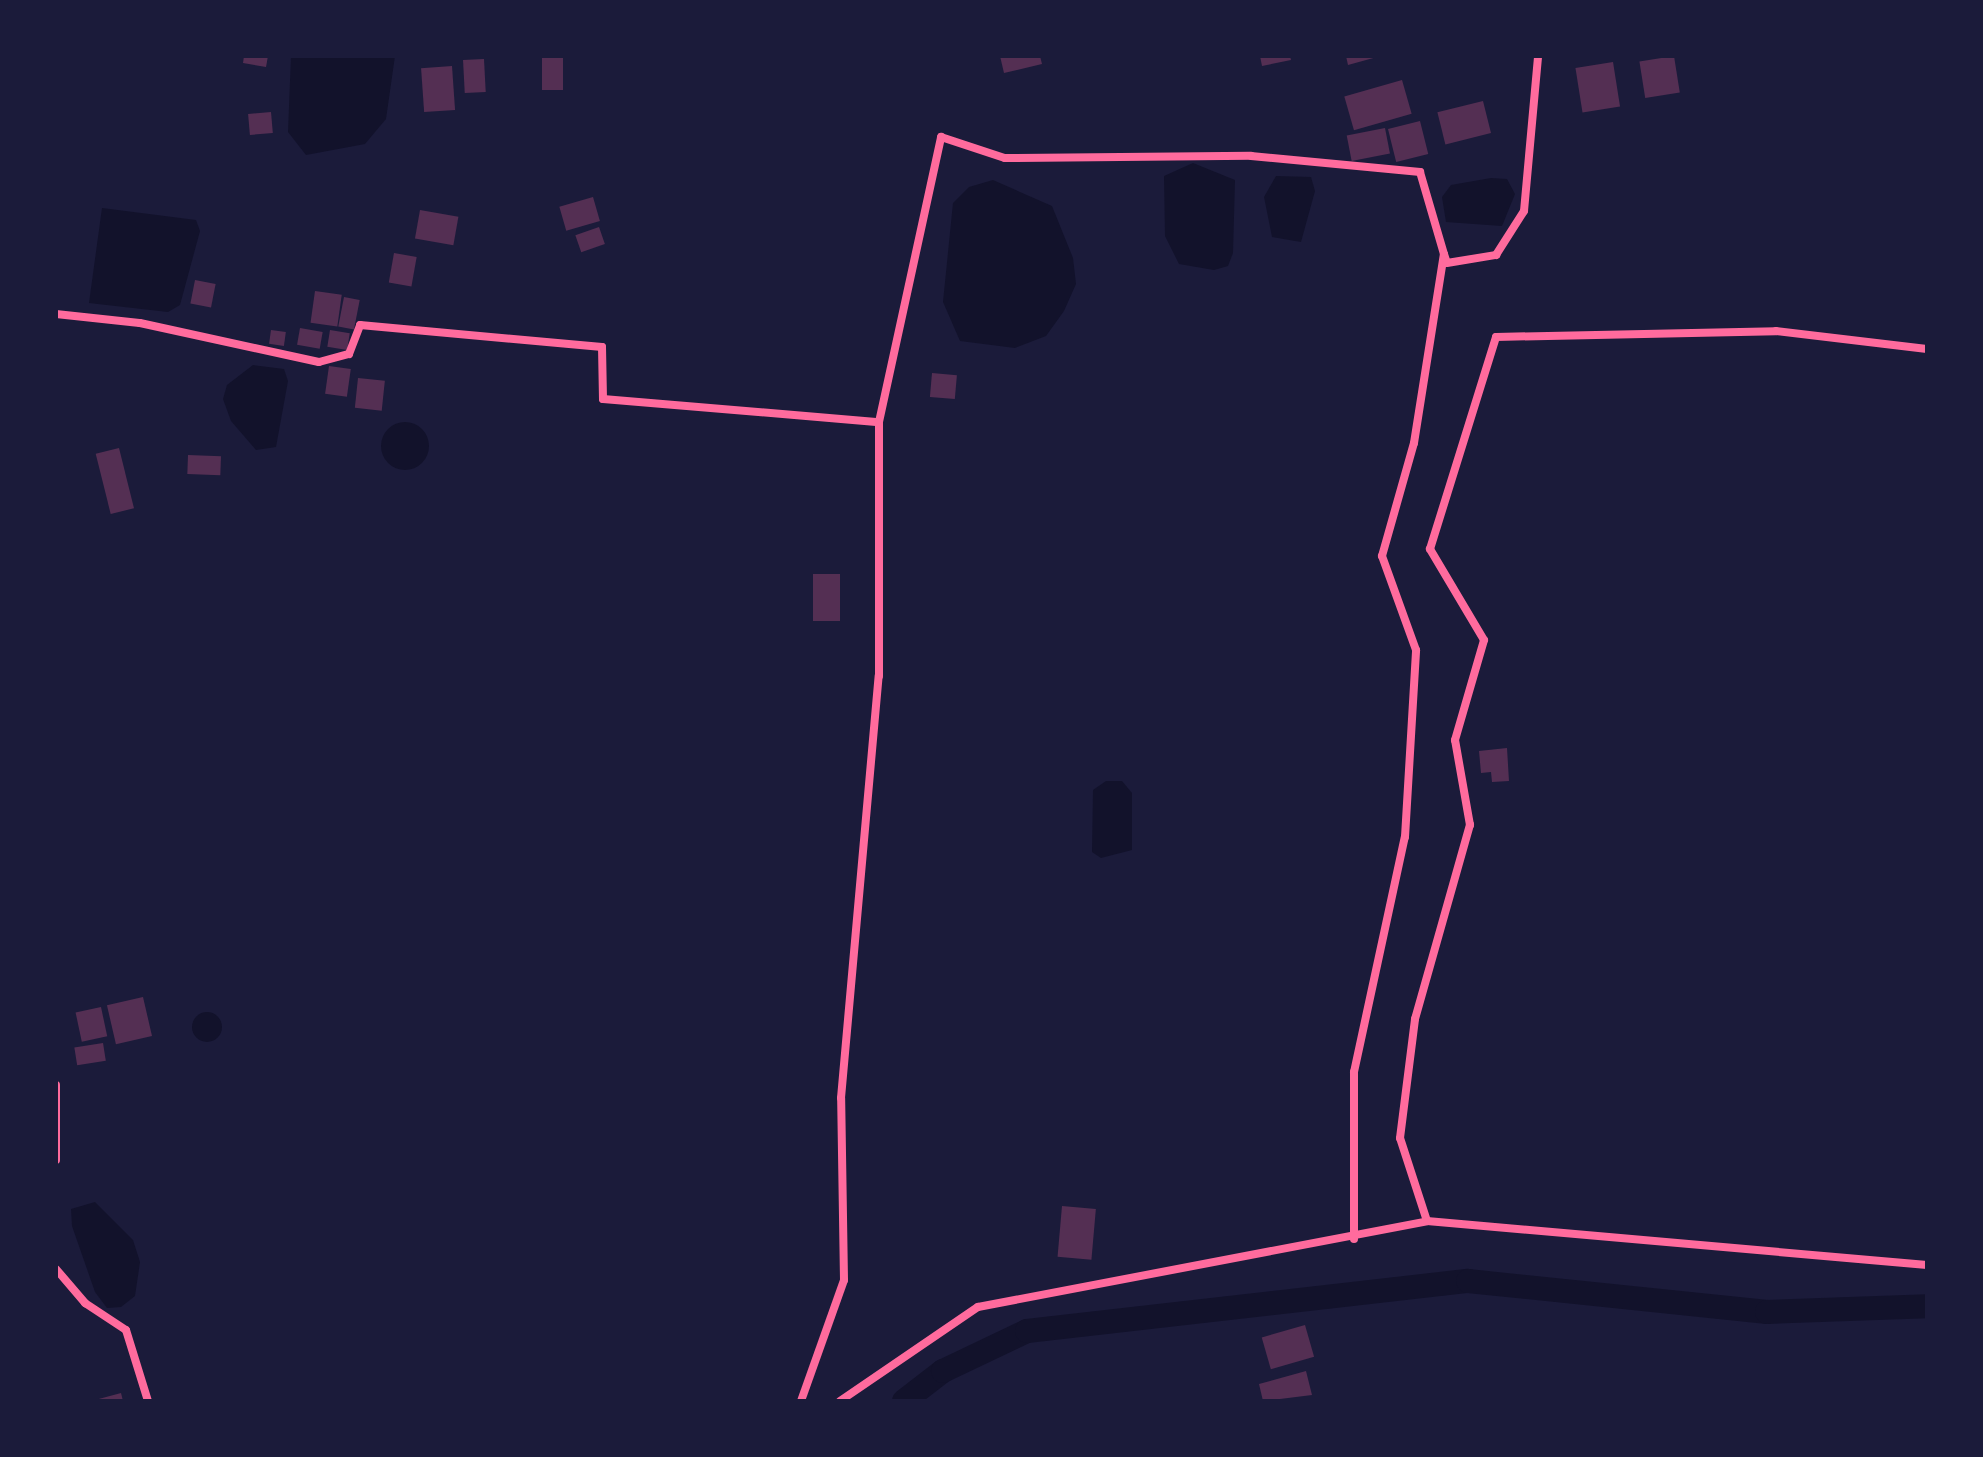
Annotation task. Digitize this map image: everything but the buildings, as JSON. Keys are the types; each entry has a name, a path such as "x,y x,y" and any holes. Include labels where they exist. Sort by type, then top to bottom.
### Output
{"street":[{"path":"801,1401 844,1280 841,1098 879,676 879,422 941,137 1005,158 1251,156 1420,172 1447,263 1496,255 1524,211 1538,56"},
{"path":"1354,1239 1354,1072 1405,837 1416,650 1382,556 1414,443 1444,254"},
{"path":"56,314 140,323 319,362 349,354 360,325 602,347 603,399 879,422"},
{"path":"1427,1221 1400,1138 1415,1019 1470,825 1455,740 1484,640 1430,549 1496,337 1776,331 1927,349"},
{"path":"56,1085 62,1143 56,1160"},
{"path":"840,1401 978,1307 1354,1239 1427,1221 1927,1265"},
{"path":"56,1269 85,1303 126,1330 148,1401"}],"shaded area":[{"path":"291,56 395,56 386,119 365,144 306,155 288,132"},
{"path":"1193,163 1235,180 1233,253 1228,266 1214,270 1179,264 1165,236 1164,176"},
{"path":"1276,176 1311,177 1315,191 1301,242 1272,237 1264,197"},
{"path":"1491,178 1507,179 1515,194 1502,226 1446,222 1442,197 1451,185"},
{"path":"993,180 1052,206 1073,258 1076,284 1064,311 1046,336 1015,348 960,341 943,302 953,203 969,187"},
{"path":"102,208 196,220 200,231 180,305 168,312 89,303"},
{"path":"253,365 284,369 288,381 276,447 256,450 231,421 223,399 227,385"},
{"path":"405,422 422,429 429,446 422,463 405,470 388,463 381,446 388,429"},
{"path":"1106,781 1122,781 1132,793 1132,850 1101,858 1092,852 1093,790"},
{"path":"207,1012 218,1016 222,1027 218,1038 207,1042 196,1038 192,1027 196,1016"},
{"path":"95,1202 133,1240 140,1262 135,1296 121,1307 107,1308 95,1292 72,1226 71,1209"}],"waterway":[{"path":"904,1401 943,1371 1027,1331 1468,1281 1767,1312 1927,1306"}]}
